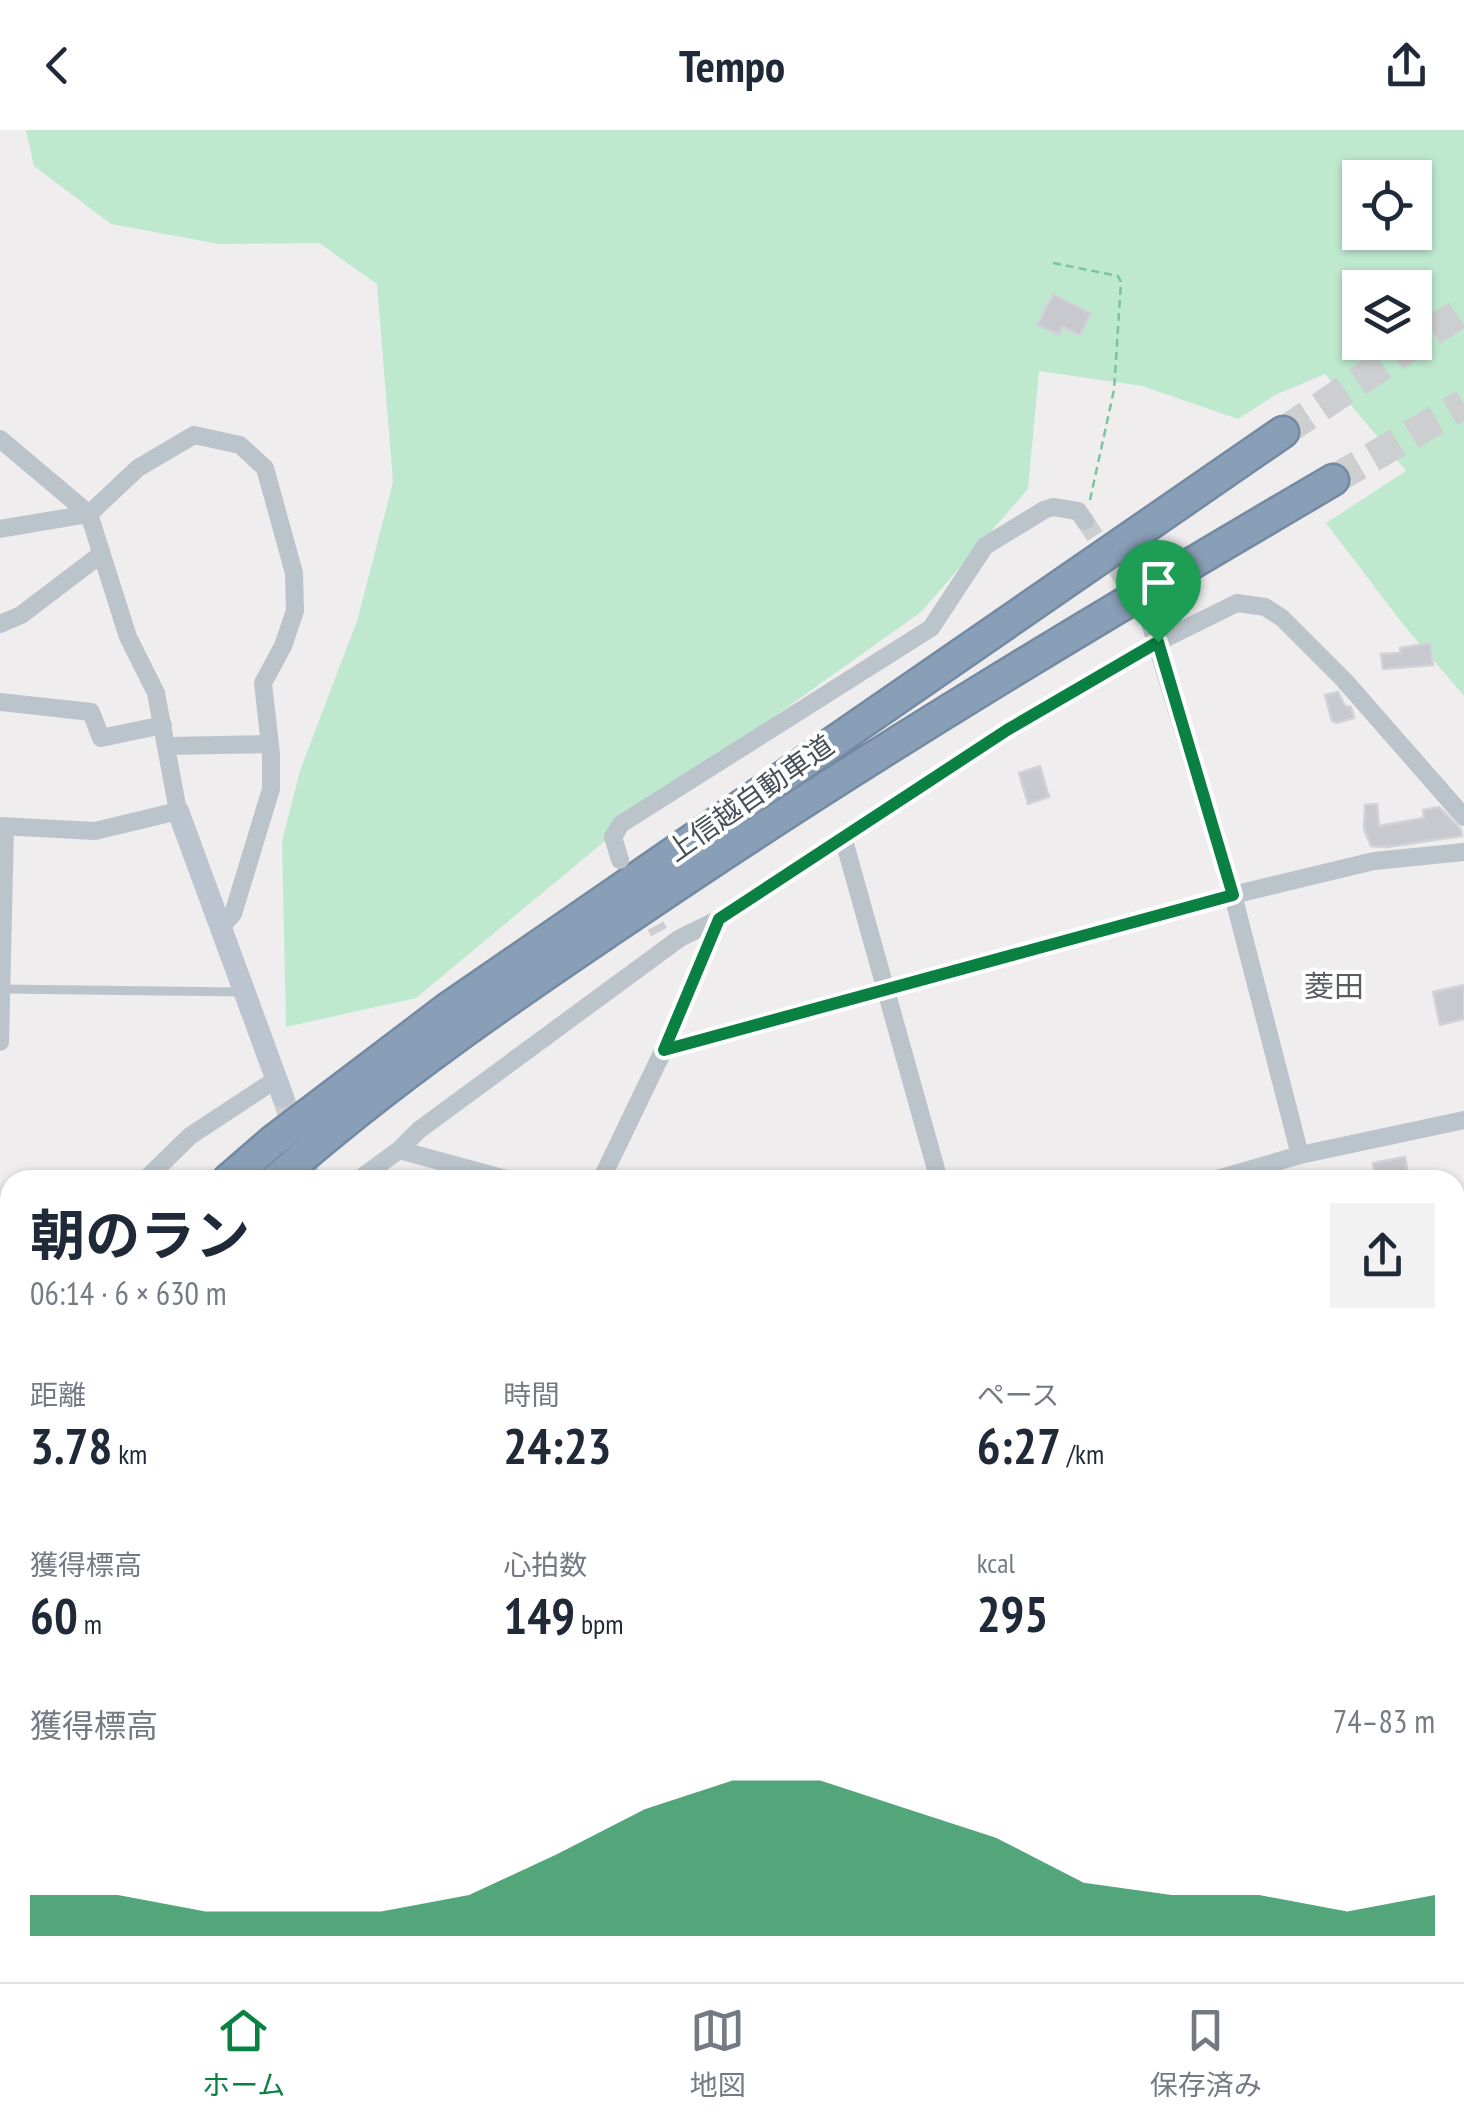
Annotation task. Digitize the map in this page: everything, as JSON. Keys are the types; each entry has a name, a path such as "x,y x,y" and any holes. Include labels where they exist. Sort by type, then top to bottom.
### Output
{"highway":[{"name":"上信越自動車道","path":"239,1170 446,1009 1283,432"},
{"name":"上信越自動車道","path":"289,1170 463,1032 720,856 894,742 1333,480"}],"street":[{"path":"0,528 89,514 138,468 171,445 194,435 240,444 265,468 294,573 295,611 283,646 263,684 272,790 232,914 220,928"},
{"path":"0,439 89,514 128,637 156,693 178,811 279,1088 190,1136 155,1170"},
{"path":"620,860 613,836 621,824 931,628 985,546 1054,507 1078,511 1085,521"},
{"path":"0,624 21,615 100,555"},
{"path":"372,1170 664,939 719,919 1007,730 1158,642 1237,603 1265,607 1282,618 1344,680 1464,818"},
{"path":"1148,616 1233,895 1300,1155"},
{"path":"0,702 92,712 101,738 162,724"},
{"path":"168,746 270,744"},
{"path":"0,1042 2,826 95,831 178,811"},
{"path":"843,838 936,1170"},
{"path":"664,1050 1233,895 1374,861 1464,852"},
{"path":"606,1170 664,1050 719,919"},
{"path":"1248,1170 1464,1120"},
{"path":"399,1150 473,1170"}],"lane":[{"path":"1,989 243,992"}],"path":[{"path":"1053,263 1108,273 1118,276 1121,282 1114,390 1085,521"}],"green space":[{"path":"26,130 1464,130 1464,696 1326,523 1406,471 1325,374 1275,395 1238,419 1142,386 1039,371 1028,489 921,612 640,812 416,998 286,1027 282,841 300,771 358,618 393,482 377,284 319,243 219,244 111,224 34,166"}],"building":[{"path":"1053,294 1091,313 1080,335 1063,327 1059,335 1037,325"},
{"path":"1430,643 1433,665 1383,669 1381,654 1401,653 1400,648"},
{"path":"1338,692 1345,706 1351,707 1354,718 1337,723 1332,721 1325,695"},
{"path":"1040,766 1049,797 1028,804 1019,773"},
{"path":"1377,804 1379,826 1424,818 1423,810 1439,807 1461,829 1462,836 1371,846 1364,829 1365,805"},
{"path":"1464,985 1464,1019 1440,1025 1433,992"},
{"path":"1405,1157 1407,1170 1374,1170 1373,1163"}],"tunnel":[{"path":"1283,432 1464,310"},
{"path":"1333,480 1464,404"},
{"path":"1085,521 1139,603"},
{"path":"643,902 659,932"},
{"path":"283,1097 307,1170"}],"district":[{"name":"菱田","path":"1334,987"}],"route":[{"path":"1158,642 1233,895 664,1050 719,919 1007,730 1158,642"}]}
